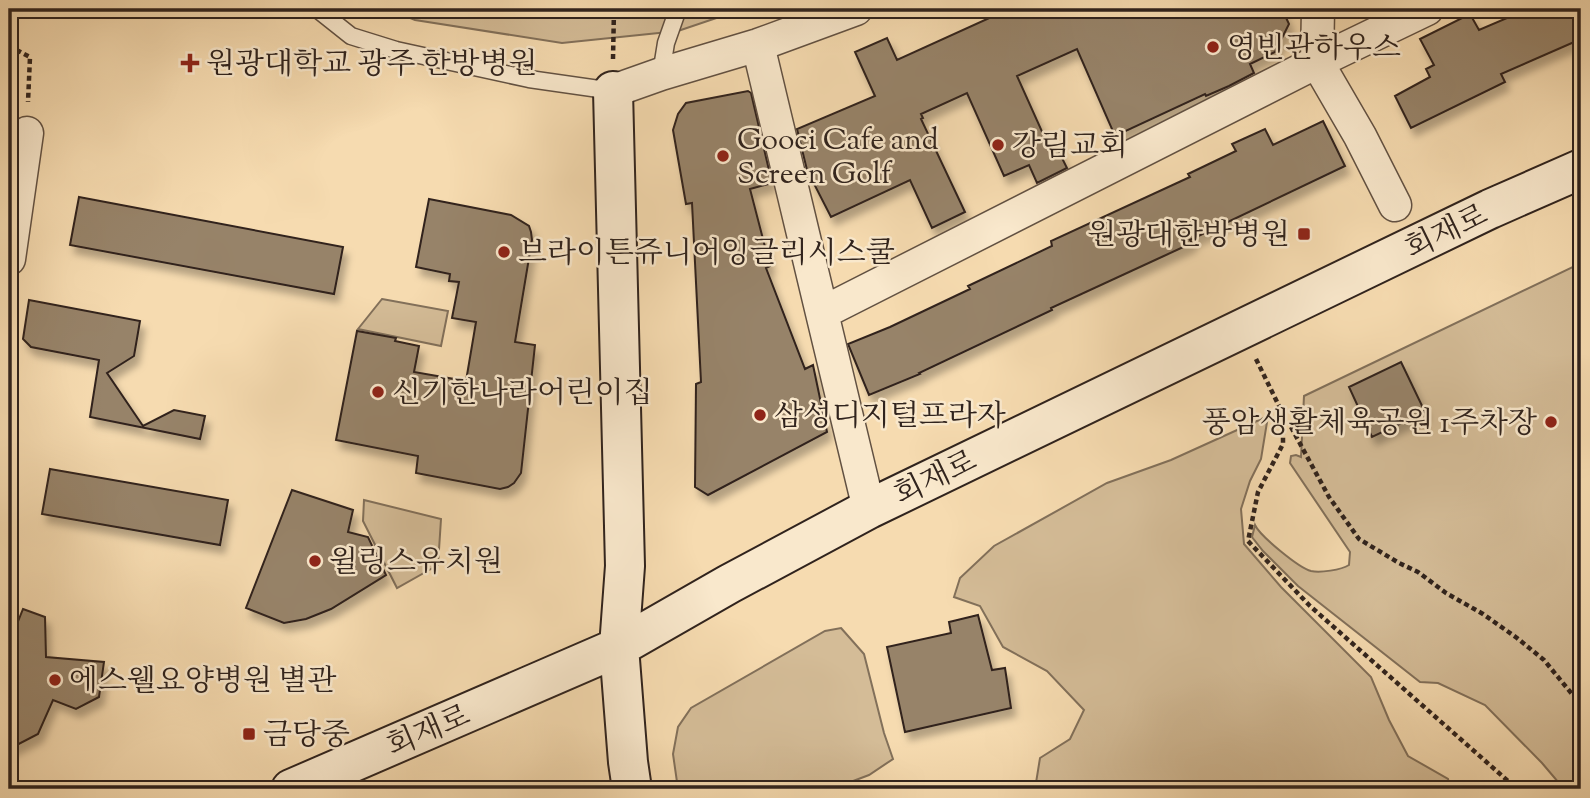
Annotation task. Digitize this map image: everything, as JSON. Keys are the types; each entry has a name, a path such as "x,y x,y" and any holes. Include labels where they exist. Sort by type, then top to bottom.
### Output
{"main road":[{"path":"613,91 625,566 619,647 632,789"},
{"name":"회재로","path":"292,789 619,647 869,509 1490,209 1581,169"}],"street":[{"path":"613,91 758,45 856,9"},
{"path":"1318,9 1317,62 1360,136 1395,205"},
{"path":"822,313 1427,9"},
{"path":"758,45 869,509"},
{"path":"9,259 27,134"}],"lane":[{"path":"317,9 351,36 396,50 529,79 613,91"},
{"path":"661,74 666,43 678,9"}],"path":[{"path":"613,91 614,9"},
{"path":"9,46 30,57 27,134"},
{"path":"1241,329 1283,414 1283,444 1258,492 1248,541 1310,606 1517,789"},
{"path":"1291,427 1329,497 1359,539 1399,564 1418,572 1517,638 1544,660 1581,705"}],"shaded area":[{"path":"388,9 743,9 678,31 562,43 415,20"},
{"path":"1581,263 1581,789 1564,789 1485,705 1438,683 1420,682 1298,586 1252,537 1255,525 1280,551 1311,571 1330,571 1349,565 1350,552 1290,463 1291,456 1301,457 1304,396"},
{"path":"382,299 448,311 441,346 358,329"},
{"path":"1268,416 1261,459 1241,509 1244,544 1281,587 1371,677 1408,756 1448,779 1450,789 1035,789 1040,758 1070,739 1084,710 1047,671 1003,647 980,606 954,597 960,578 994,546 1107,483 1171,460"},
{"path":"364,500 441,519 438,565 397,588 363,521"},
{"path":"841,628 864,654 893,759 869,775 832,789 678,789 673,754 678,727 691,708 825,631"}],"building":[{"path":"993,9 1282,9 1289,24 1275,52 1250,64 1254,73 1115,136 1077,49 1017,76 1048,145 1054,142 1067,168 1037,183 1029,165 1004,176 967,93 921,114 965,212 932,228 910,180 831,217 808,174 797,129 875,96 855,52 887,38 897,60 996,15"},
{"path":"1528,9 1581,9 1581,39 1501,74 1505,82 1411,128 1395,96 1430,77 1426,69 1434,65 1420,39 1470,14 1479,30"},
{"path":"748,91 751,93 772,183 750,189 770,266 766,268 805,369 813,365 827,432 708,495 695,487 696,384 701,382 692,203 686,204 673,130 678,114 686,103"},
{"path":"1323,121 1345,166 920,374 869,395 848,344 970,289 968,286 1052,246 1051,241 1190,177 1188,174 1236,151 1232,144 1265,129 1273,145"},
{"path":"79,197 343,247 334,294 70,245"},
{"path":"429,199 511,215 529,226 531,232 532,240 515,342 535,345 521,473 508,487 500,489 416,473 418,456 336,440 357,331 396,338 395,341 419,346 414,372 466,381 476,322 452,318 459,282 449,281 450,274 416,267"},
{"path":"29,300 140,321 134,356 107,373 143,426 174,410 205,416 200,439 90,417 99,360 31,347 23,339"},
{"path":"1401,362 1425,412 1372,437 1349,387"},
{"path":"50,469 228,500 220,545 42,514"},
{"path":"292,490 353,510 348,532 368,537 386,575 331,609 306,619 284,623 246,608"},
{"name":"에스웰요양병원 별관","path":"23,609 45,617 46,657 104,662 99,697 76,709 53,700 38,734 9,749 9,644"},
{"path":"978,615 992,670 1005,668 1011,708 905,732 887,647 951,633 949,622"}],"place":[{"name":"영빈관하우스","path":"1213,47"},
{"name":"원광대학교 광주 한방병원","path":"190,63"},
{"name":"강림교회","path":"998,145"},
{"name":"Gooci Cafe and Screen Golf","path":"723,156"},
{"name":"원광대한방병원","path":"1304,234"},
{"name":"브라이튼쥬니어잉글리시스쿨","path":"504,252"},
{"name":"신기한나라어린이집","path":"378,392"},
{"name":"삼성디지털프라자","path":"760,415"},
{"name":"풍암생활체육공원 1주차장","path":"1551,422"},
{"name":"윌링스유치원","path":"315,561"},
{"name":"에스웰요양병원 별관","path":"55,680"},
{"name":"금당중","path":"249,734"}]}
